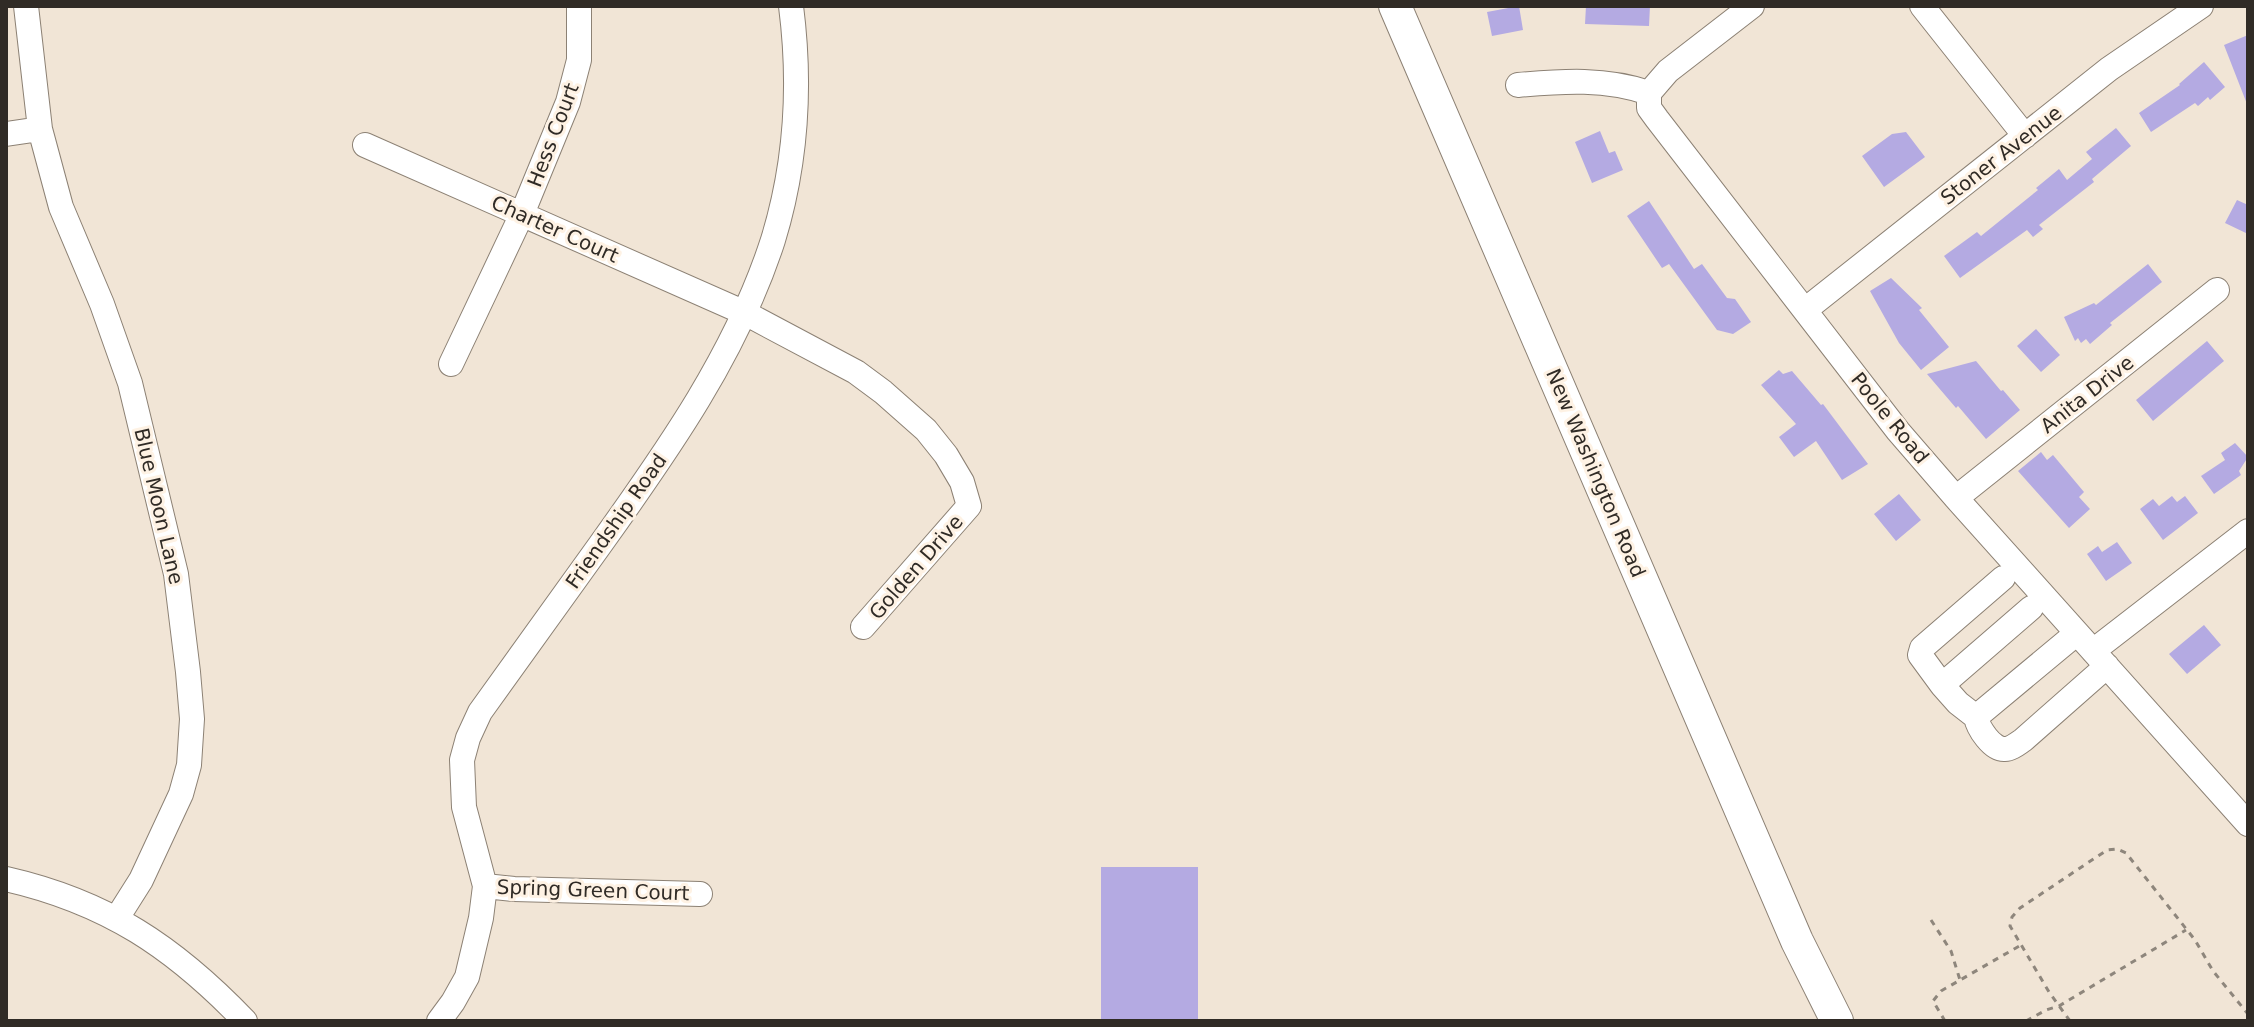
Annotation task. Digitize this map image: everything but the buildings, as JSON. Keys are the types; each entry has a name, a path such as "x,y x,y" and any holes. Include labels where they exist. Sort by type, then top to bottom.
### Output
{"main road":[{"name":"New Washington Road","path":"1395,6 1797,941 1837,1021"},
{"name":"New Washington Road","path":"1797,941 1818,1021"}],"street":[{"name":"Blue Moon Lane","path":"26,6 40,129 61,207 102,304 130,383 176,574 188,672 192,719 189,765 181,794 141,880 117,918"},
{"name":"Hess Court","path":"451,364 522,214 568,102 579,60 579,6"},
{"name":"Friendship Road","path":"439,1021 467,977 485,886 464,807 462,760 468,738 480,712 646,482 708,382 745,313 772,241 791,153 795,57 791,6"},
{"path":"1518,85 1590,81 1627,85 1649,93 1668,71 1752,6"},
{"path":"1922,6 2025,136"},
{"name":"Stoner Avenue","path":"1805,310 2109,69 2201,6"},
{"name":"Poole Road","path":"1649,93 1649,108 1657,119 1898,431 2248,824"},
{"path":"6,134 40,129"},
{"name":"Charter Court","path":"365,145 745,313 856,372 926,430 962,482 969,506"},
{"name":"Anita Drive","path":"1956,498 2217,290"},
{"name":"Golden Drive","path":"863,627 969,506"},
{"path":"1976,717 2093,650 2248,531"},
{"path":"2003,578 1922,648 1920,655 1958,703 1976,717 1990,742 2001,750 2009,749 2023,740 2093,650"},
{"path":"1942,685 2031,608"},
{"path":"6,879 71,897 117,918 159,943 213,987 245,1021"},
{"name":"Spring Green Court","path":"485,886 700,894"}],"path":[{"path":"2070,1021 2010,926 2012,917 2020,908 2107,850 2117,849 2126,853 2248,1014"},
{"path":"1931,920 1951,951 1960,980"},
{"path":"2026,1021 2059,1006 2187,930"},
{"path":"1945,1021 1933,1001 1941,991 2021,945"}]}
